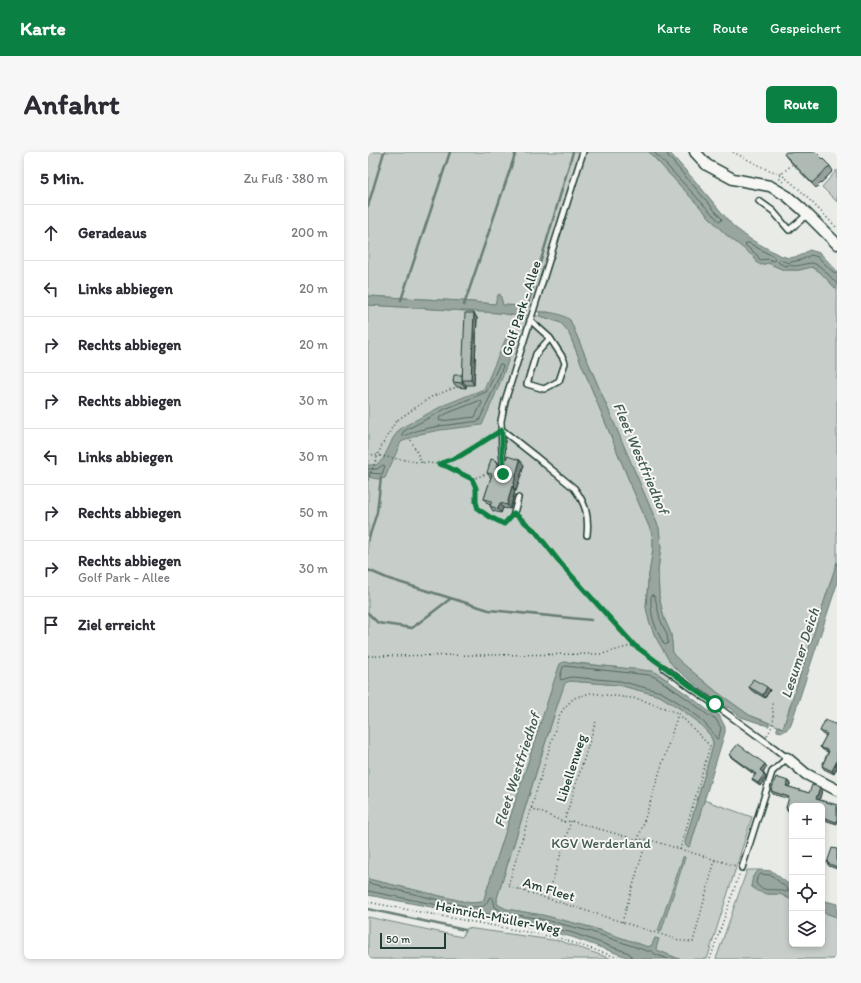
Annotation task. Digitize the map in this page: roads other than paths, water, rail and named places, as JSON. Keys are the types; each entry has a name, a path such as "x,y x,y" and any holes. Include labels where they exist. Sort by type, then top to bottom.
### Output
{"street":[{"path":"695,152 707,165 732,179 770,186 787,196 837,244"},
{"path":"787,758 806,774 837,790"}],"lane":[{"name":"Golf Park - Allee","path":"503,474 501,421 505,401 584,152"},
{"path":"759,201 773,211 789,230 807,214"},
{"path":"530,320 550,338 565,363 560,381 544,389 527,384 536,354 550,338"},
{"path":"502,430 574,488 579,494 586,509 588,526 587,535"},
{"path":"514,513 518,498"},
{"path":"664,668 787,758 772,772 742,868"}],"water":[{"path":"649,152 669,152 733,226 750,239 779,255 789,258 800,256 809,250 820,253 837,271 837,290 820,272 812,267 799,270 784,270 768,263 761,265 757,263 754,257 724,233"},
{"path":"500,294 503,305 524,306 528,308 524,315 518,316 499,313 368,305 368,296 495,304 498,295"},
{"path":"539,312 555,313 570,320 659,528 661,547 658,570 659,596 664,618 671,634 673,654 717,692 749,715 769,723 769,726 741,717 719,703 676,669 670,662 655,636 649,621 646,607 653,548 651,531 568,331 561,323 540,316"},
{"path":"511,333 515,334 513,348 482,425 420,434 401,442 385,478 378,479 368,477 368,465 376,465 383,459 393,438 401,428 444,405 484,389 506,338"},
{"path":"837,562 837,584 790,727 783,732 777,731 778,726 783,728"},
{"path":"564,662 651,671 657,673 711,713 716,713 719,715 725,727 725,732 689,847 686,846 685,842 713,746 710,735 697,721 660,696 619,685 570,681 565,683 497,898 497,904 506,909 542,915 590,927 648,947 652,945 655,938 659,939 656,948 657,950 679,959 632,959 572,937 511,922 368,895 368,879 470,903 483,902 554,681 560,664"},
{"path":"684,856 685,858 661,932 658,931"},
{"path":"759,870 772,871 789,885 789,898 780,894 767,894 757,891 751,886 753,876"},
{"path":"825,901 837,904 837,917 825,913"}],"waterway":[{"path":"368,206 384,152"},
{"path":"401,300 450,152"},
{"path":"464,305 516,152"},
{"path":"524,309 528,304 573,152"},
{"name":"Fleet Westfriedhof","path":"368,541 377,512 381,477"},
{"name":"Fleet Westfriedhof","path":"368,570 389,579 489,610 591,620"},
{"name":"Fleet Westfriedhof","path":"368,613 378,623 412,628 450,599"},
{"path":"368,909 465,930"}],"water label":[{"name":"Lesumer Deich","path":"800,653"}],"park label":[{"name":"KGV Werderland","path":"601,843"}]}
